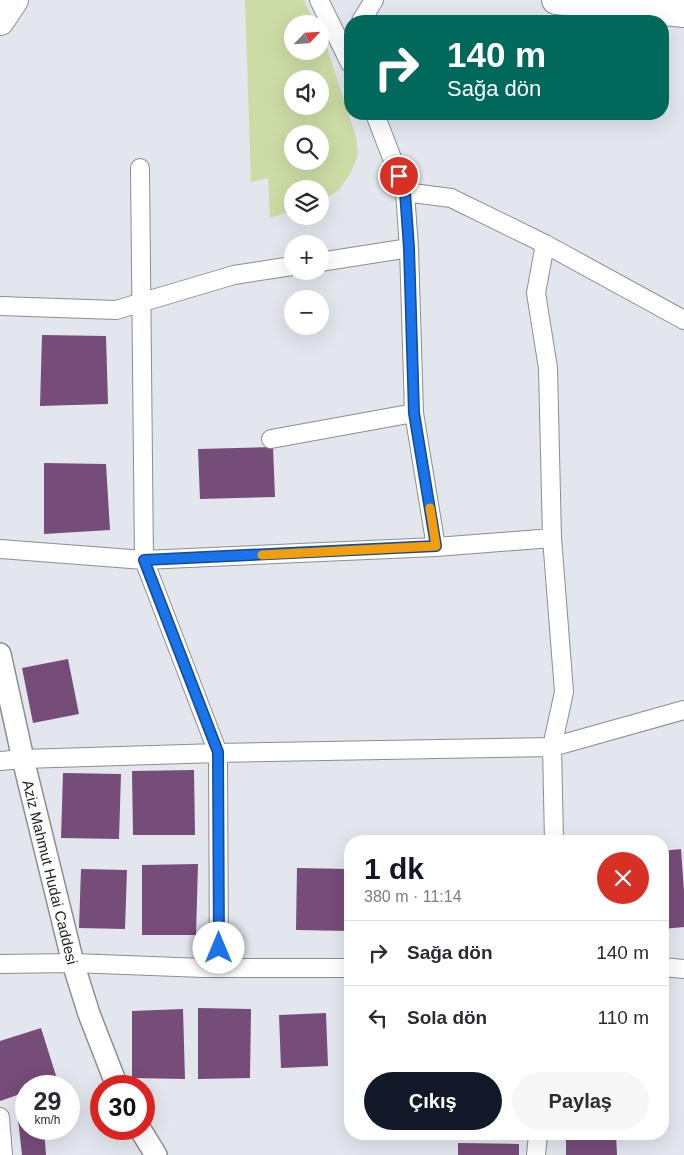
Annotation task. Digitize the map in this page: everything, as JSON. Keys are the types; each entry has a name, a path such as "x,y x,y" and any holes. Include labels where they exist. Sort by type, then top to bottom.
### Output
{"main road":[{"path":"0,21 14,0"},
{"path":"556,0 684,13"}],"street":[{"path":"319,0 344,51"},
{"path":"365,15 374,0"},
{"path":"377,120 405,192 409,248 414,413 436,546"},
{"path":"140,168 144,560 218,752 219,968"},
{"path":"405,192 451,198 545,244 684,320"},
{"path":"545,244 536,293 548,368 552,538 564,692 552,747 554,835"},
{"path":"329,261 409,248"},
{"path":"0,306 116,310 142,304 234,275 284,267"},
{"path":"271,439 414,413"},
{"path":"0,549 144,560 436,546 552,538"},
{"name":"Aziz Mahmut Hudai Caddesi","path":"0,654 23,759 73,963 89,1014 113,1075"},
{"path":"0,761 218,752 552,747 684,710"},
{"path":"0,964 73,963 219,968 344,968"},
{"path":"669,968 684,969"},
{"path":"0,1117 3,1155"},
{"path":"147,1140 156,1155"},
{"path":"536,1155 537,1140"}],"green space":[{"path":"245,0 304,0 311,15 284,15 284,60 329,60 329,54 344,100 344,120 350,120 356,137 358,155 350,174 339,190 329,196 329,180 284,180 284,214 270,218 268,178 251,182"}],"building":[{"path":"42,335 106,336 108,404 40,406"},
{"path":"273,447 275,497 200,499 198,449"},
{"path":"44,463 106,464 110,530 44,534"},
{"path":"68,659 79,714 33,723 22,668"},
{"path":"194,770 195,835 133,835 132,771"},
{"path":"63,773 121,774 119,839 61,838"},
{"path":"681,849 684,927 669,928 669,850"},
{"path":"198,864 196,935 142,935 142,865"},
{"path":"297,868 344,869 344,931 296,930"},
{"path":"81,869 127,870 125,929 79,928"},
{"path":"198,1008 251,1009 250,1078 198,1079"},
{"path":"183,1009 185,1079 155,1078 155,1075 132,1075 132,1011"},
{"path":"326,1013 328,1066 281,1068 279,1015"},
{"path":"41,1028 56,1075 15,1075 15,1096 0,1101 0,1041"},
{"path":"20,1140 45,1140 46,1155 22,1155"},
{"path":"566,1140 616,1140 617,1155 566,1155"},
{"path":"458,1143 519,1144 519,1155 458,1155"}],"slow traffic":[{"path":"262,555 436,546 430,508"}],"route":[{"path":"219,948 218,752 144,560 436,546 414,413 409,248 405,192 399,176"}]}
